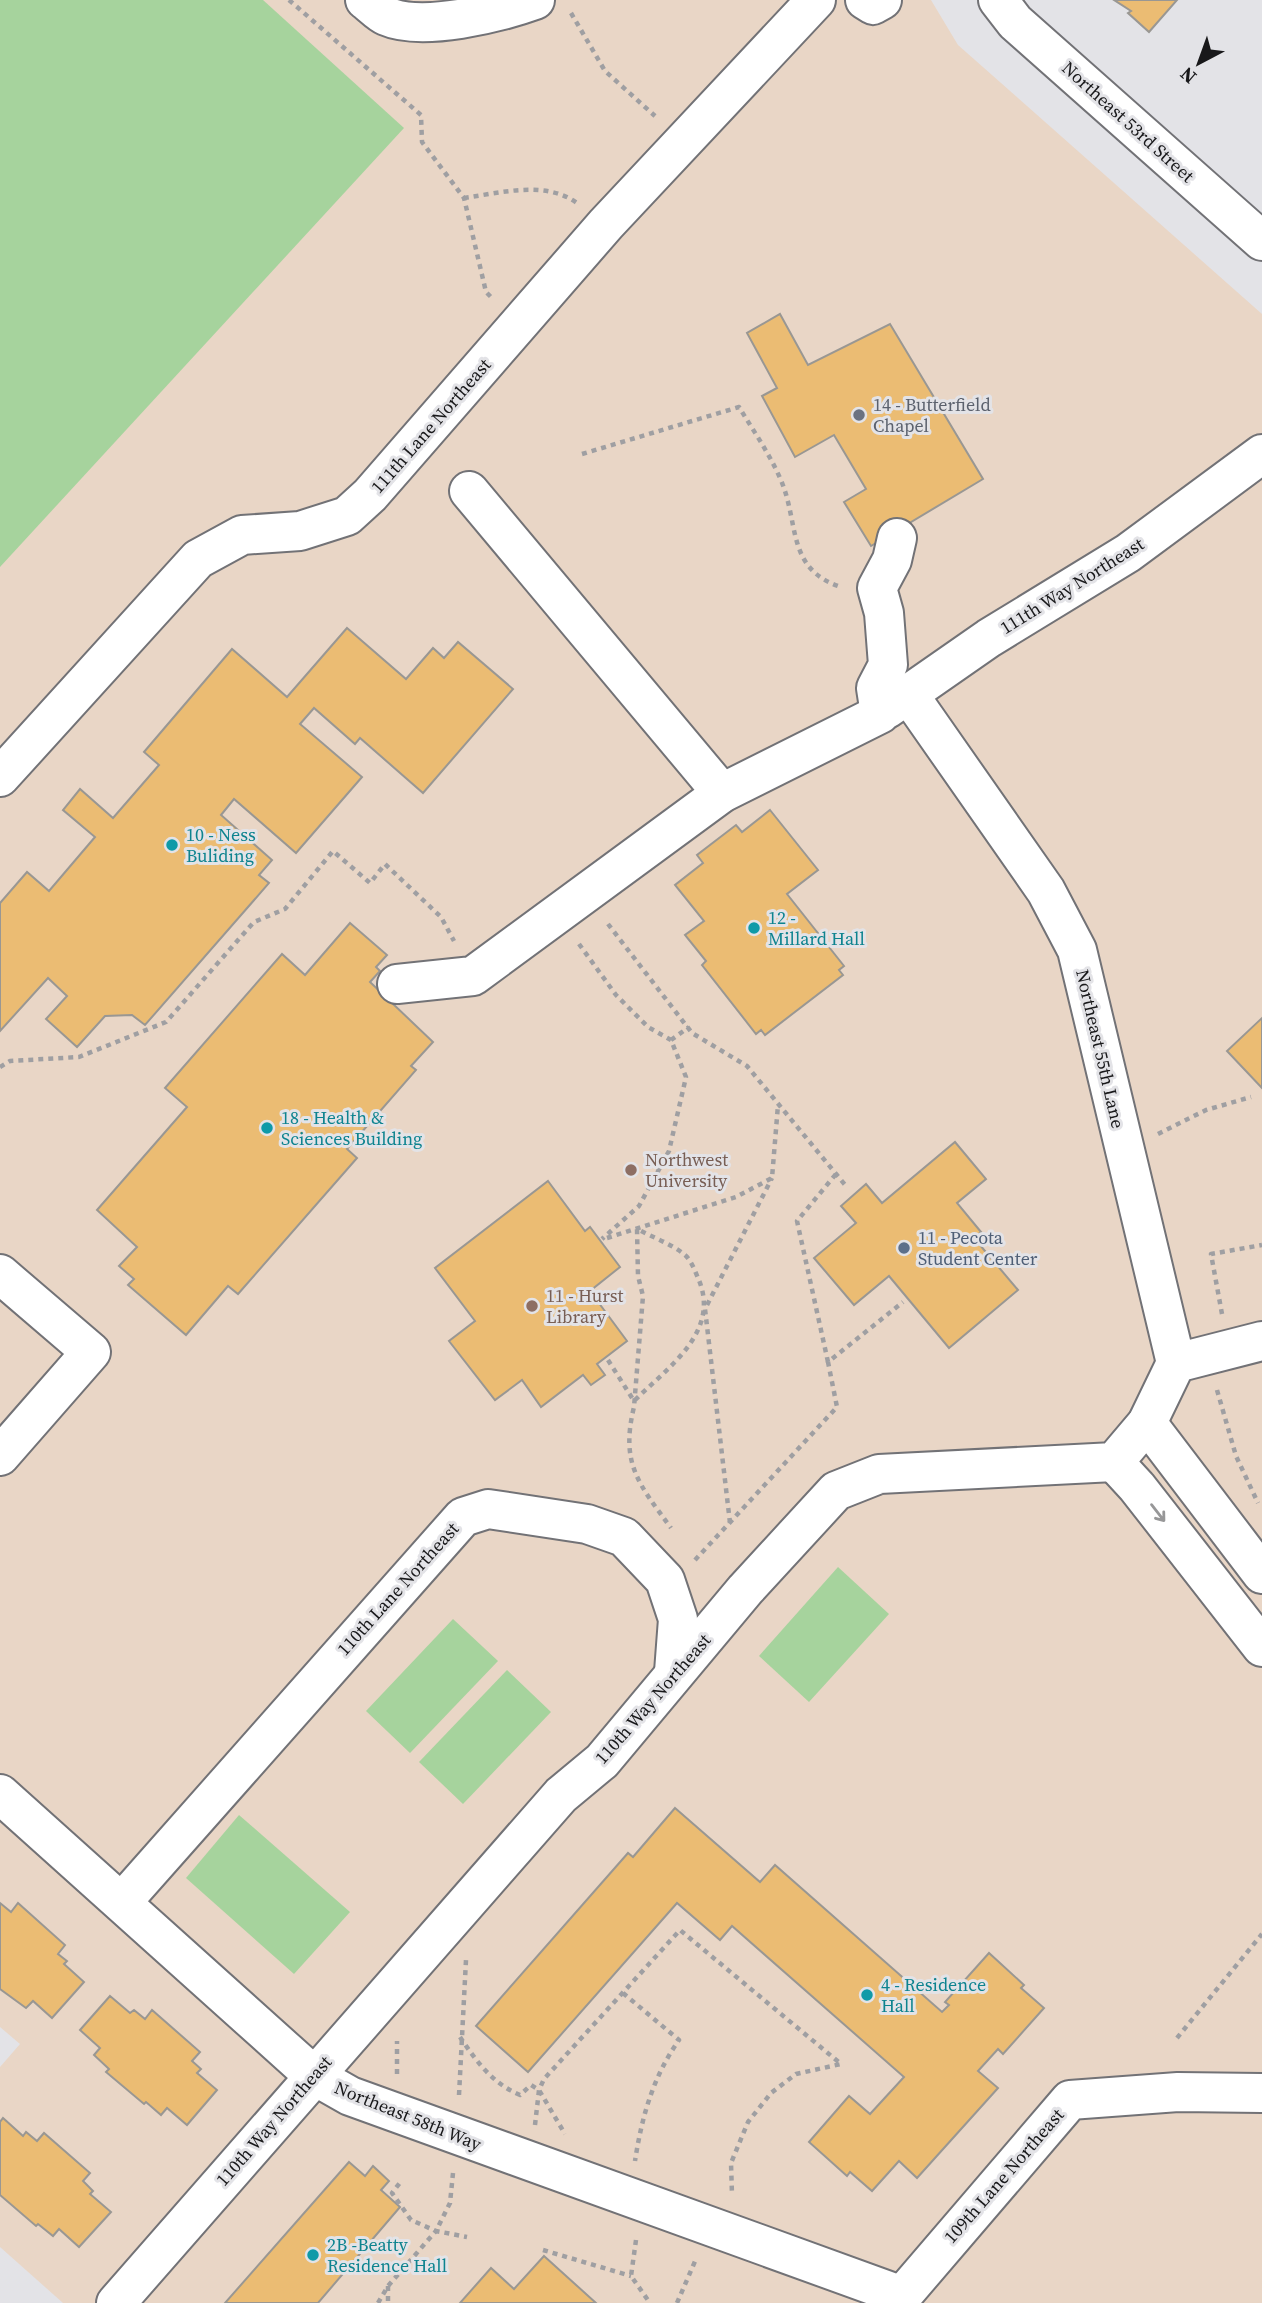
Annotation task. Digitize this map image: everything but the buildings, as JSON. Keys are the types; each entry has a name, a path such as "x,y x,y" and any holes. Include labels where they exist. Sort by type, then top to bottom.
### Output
{"street":[{"path":"365,0 386,16 417,23 505,11 535,0"},
{"name":"111th Lane Northeast","path":"0,777 198,559 242,535 300,531 347,516 370,495 606,224 816,0"},
{"path":"865,0 873,5 882,0"},
{"name":"Northeast 53rd Street","path":"998,0 1014,22 1262,241"},
{"name":"111th Way Northeast","path":"397,984 473,976 722,793 894,704 989,638 1128,553 1262,454"},
{"path":"468,491 722,793"},
{"path":"894,704 876,688 888,665 884,612 877,588 892,560 897,538"},
{"name":"Northeast 55th Lane","path":"894,704 1046,891 1077,950 1176,1363"},
{"path":"0,1275 91,1352 0,1457"},
{"path":"1262,1341 1176,1363 1147,1423 1114,1462 1137,1487 1262,1647"},
{"path":"1147,1423 1262,1574"},
{"name":"110th Way Northeast","path":"116,2303 561,1795 602,1761 674,1672 836,1491 878,1474 1114,1462"},
{"name":"110th Lane Northeast","path":"122,1902 463,1517 488,1509 587,1524 624,1537 665,1580 678,1619 674,1672"},
{"name":"Northeast 58th Way","path":"0,1794 313,2075 350,2096 898,2299"},
{"name":"109th Lane Northeast","path":"898,2299 1070,2100 1178,2092 1262,2093"}],"path":[{"path":"289,0 421,115 422,142 464,198 486,292 520,324"},
{"path":"570,12 605,71 683,141"},
{"path":"464,198 525,189 564,194 606,224"},
{"path":"582,454 739,407 780,477 793,514 797,549 818,580 840,587 877,588"},
{"path":"0,1067 10,1061 79,1057 166,1022 254,922 285,909 333,851 370,883 385,864 441,917"},
{"path":"570,904 692,1033 747,1066 846,1186"},
{"path":"570,904 616,995 648,1027 671,1040 686,1077 669,1151 639,1206 602,1239 736,1197 772,1178"},
{"path":"671,1040 689,1027"},
{"path":"1147,1140 1206,1110 1251,1097"},
{"path":"634,1401 680,1359 697,1332 705,1309 772,1178 778,1105"},
{"path":"691,1555 697,1561 837,1407 797,1221 836,1174"},
{"path":"637,1229 686,1256 703,1289 730,1525"},
{"path":"637,1229 638,1276 643,1296 627,1449 641,1484 677,1538"},
{"path":"1222,1314 1211,1254 1262,1245"},
{"path":"828,1362 903,1302"},
{"path":"608,1360 634,1401"},
{"path":"1215,1382 1236,1456 1262,1510"},
{"path":"535,2130 539,2090 544,2079 680,1930 841,2064 796,2074 771,2093 748,2122 731,2163 732,2201"},
{"path":"1177,2038 1262,1934"},
{"path":"459,2103 460,2037 466,1959"},
{"path":"623,1993 679,2040 661,2067 642,2119 634,2165"},
{"path":"460,2037 480,2067 509,2090 520,2095 530,2085 539,2090 569,2142"},
{"path":"397,2039 397,2079"},
{"path":"378,2303 388,2286 436,2231 450,2203 454,2165"},
{"path":"402,2180 392,2193 411,2220 436,2231 467,2237"},
{"path":"631,2276 637,2230"},
{"path":"543,2250 631,2276 650,2303"},
{"path":"677,2303 699,2252"},
{"path":"388,2286 388,2303"}],"shaded area":[{"name":"Northwest University","path":"0,0 931,0 958,45 1262,314 1262,2303 63,2303 0,2247 0,2067 20,2044 0,2027"}],"green space":[{"path":"0,0 263,0 404,128 0,567"},
{"path":"838,1567 889,1614 809,1702 759,1656"},
{"path":"453,1619 498,1661 410,1753 366,1711"},
{"path":"507,1670 551,1712 463,1804 419,1762"},
{"path":"239,1815 350,1912 294,1974 186,1878"}],"place":[{"name":"14 - Butterfield Chapel","path":"859,415"},
{"name":"10 - Ness Buliding","path":"172,845"},
{"name":"12 - Millard Hall","path":"754,928"},
{"name":"18 - Health & Sciences Building","path":"267,1128"},
{"name":"Northwest University","path":"631,1170"},
{"name":"11 - Pecota Student Center","path":"904,1248"},
{"name":"11 - Hurst Library","path":"532,1306"},
{"name":"4 - Residence Hall","path":"867,1995"},
{"name":"2B -Beatty Residence Hall","path":"313,2255"}]}
